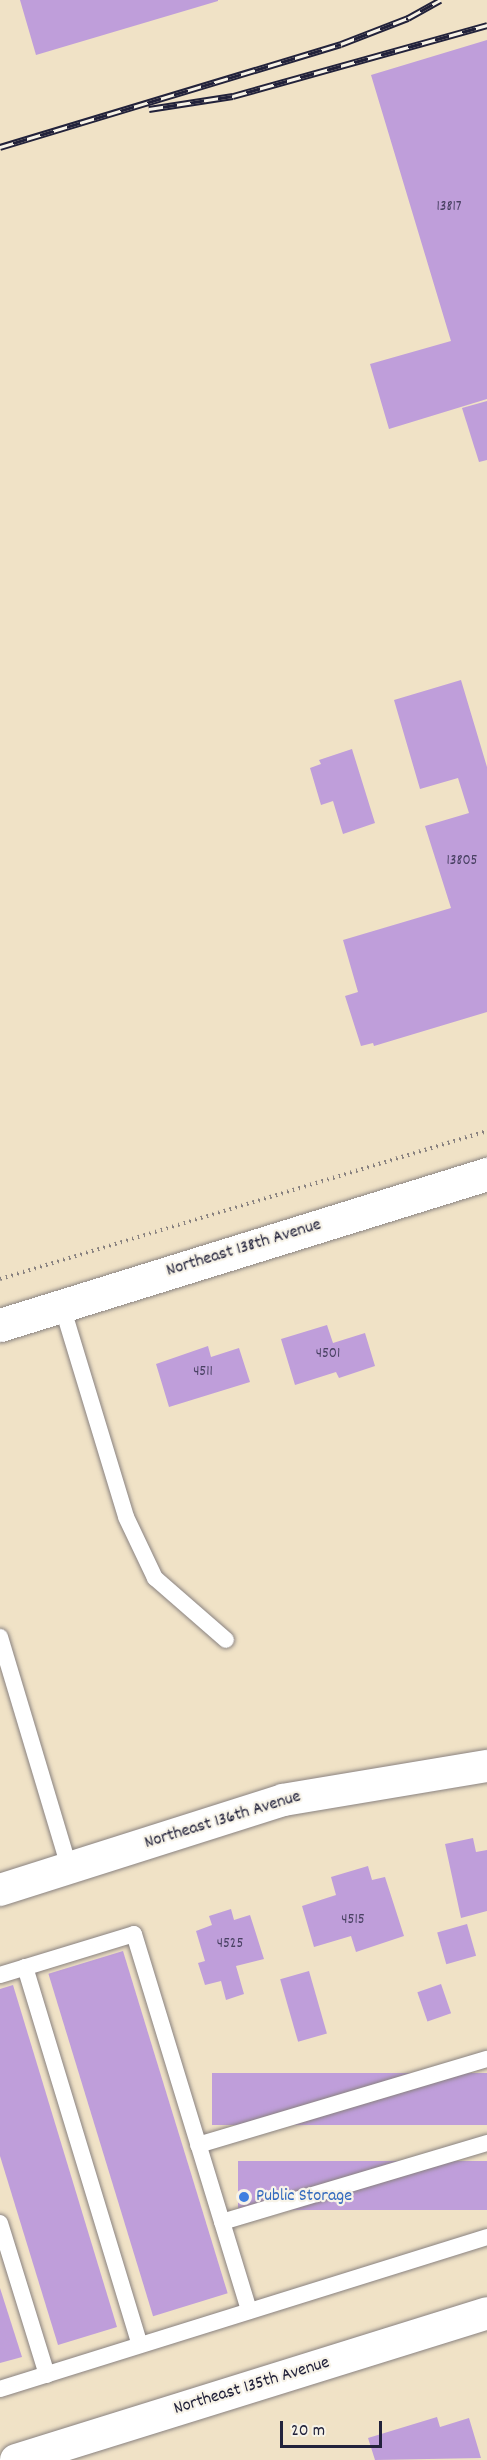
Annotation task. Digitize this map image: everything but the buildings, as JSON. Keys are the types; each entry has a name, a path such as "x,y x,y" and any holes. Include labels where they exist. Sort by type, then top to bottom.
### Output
{"street":[{"name":"Northeast 138th Avenue","path":"0,1325 487,1174"},
{"name":"Northeast 136th Avenue","path":"0,1890 283,1800 487,1766"},
{"name":"Northeast 135th Avenue","path":"16,2460 487,2313"}],"lane":[{"path":"62,1306 126,1517 154,1578 226,1640"},
{"path":"0,1637 69,1868"},
{"path":"0,1975 134,1934 249,2312"},
{"path":"25,1967 141,2346"},
{"path":"198,2145 487,2059"},
{"path":"222,2222 487,2143"},
{"path":"0,2223 46,2375"},
{"path":"0,2389 487,2238"}],"path":[{"path":"0,1279 487,1131"}],"railway":[{"path":"0,147 341,44 408,18 440,0"},
{"path":"149,109 233,96 487,25"}],"place":[{"name":"Public Storage","path":"244,2197"}]}
